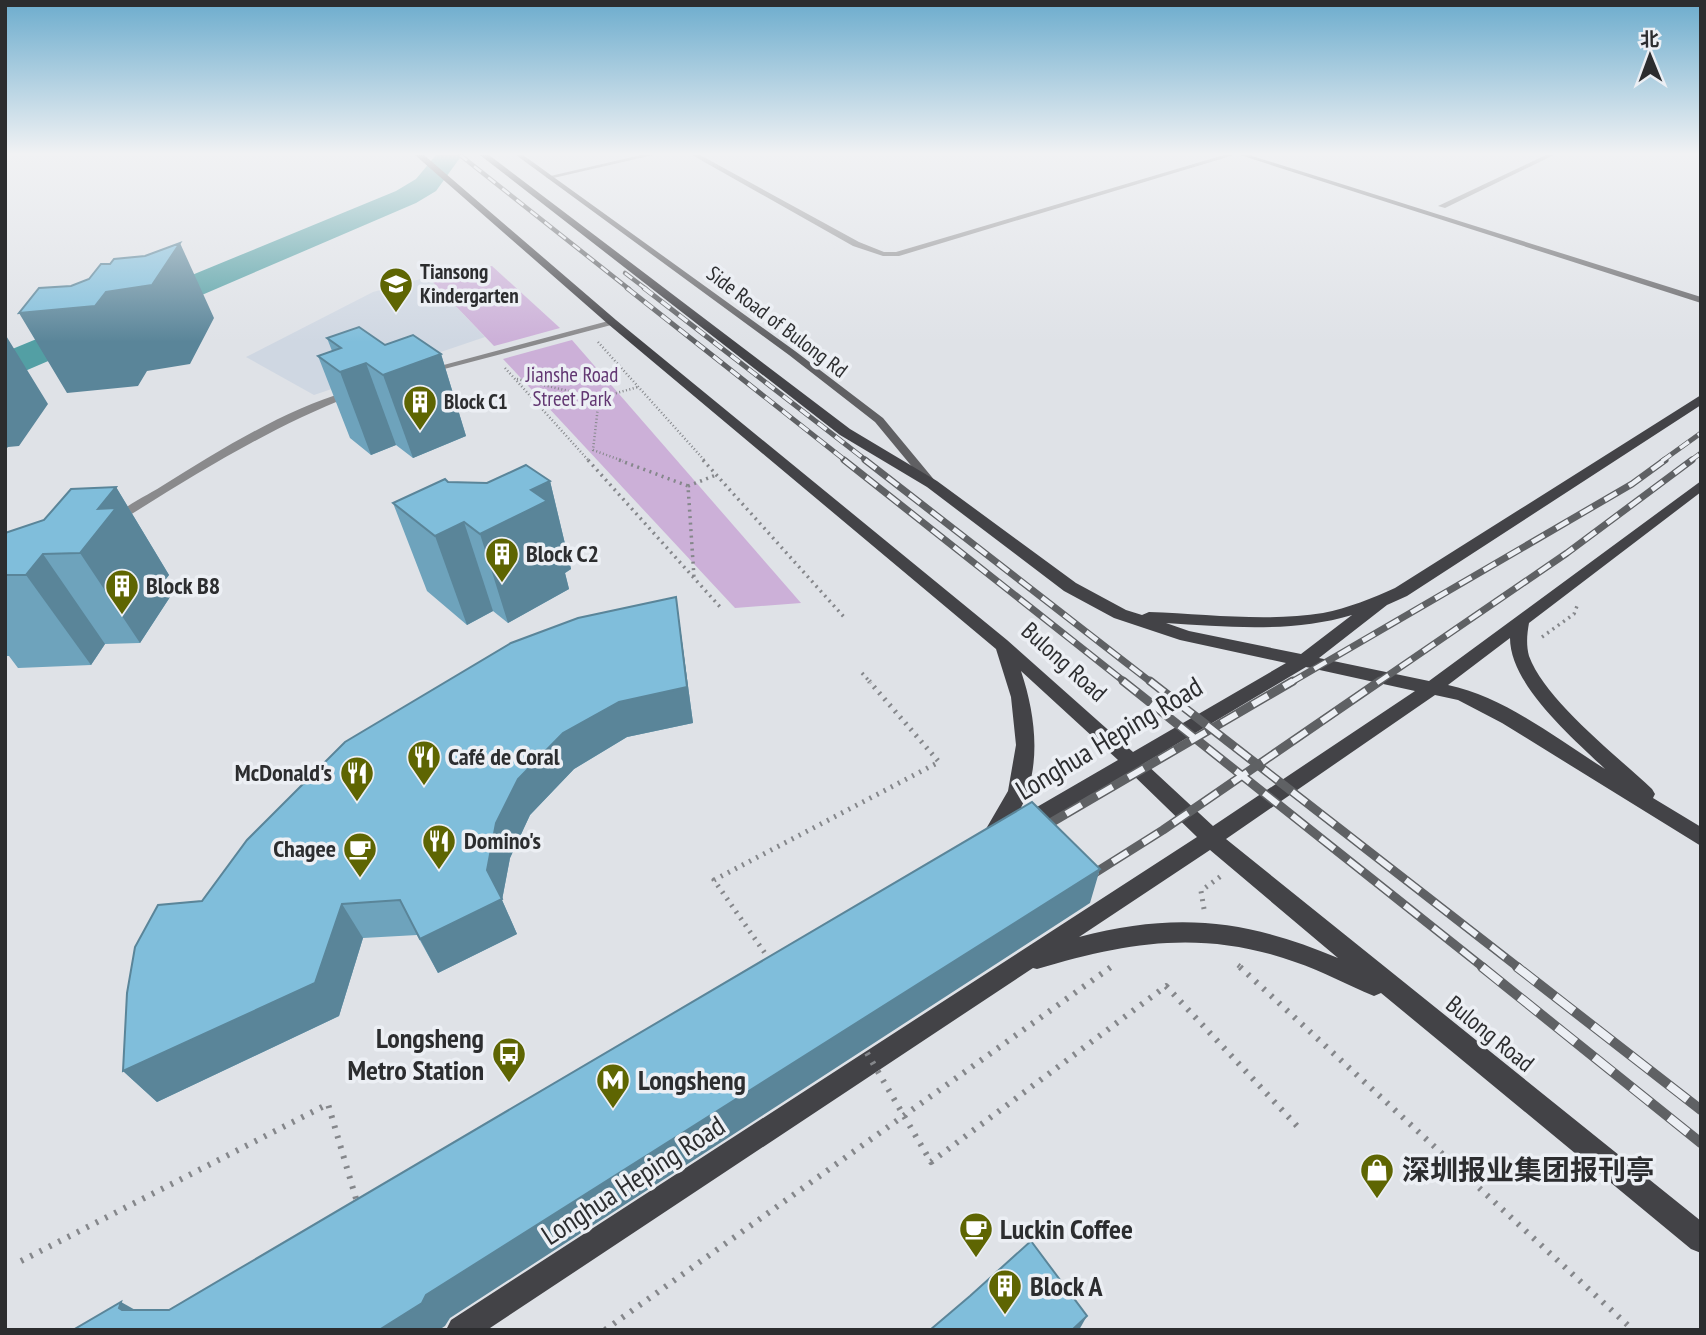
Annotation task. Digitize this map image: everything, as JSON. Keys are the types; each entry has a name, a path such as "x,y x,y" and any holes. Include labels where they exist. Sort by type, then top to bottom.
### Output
{"main road":[{"name":"Bulong Road","path":"492,217 612,322 1001,644 1130,761 1210,839 1400,997 1701,1239"},
{"path":"565,217 845,432 932,484 1070,587 1120,614 1218,644 1463,695 1508,718 1701,838"},
{"name":"Side Road of Bulong Rd","path":"605,217 792,353 879,420 932,484"},
{"path":"1440,217 1701,300"},
{"path":"1468,217 1701,293"},
{"name":"Longhua Heping Road","path":"1001,644 1016,679 1025,716 1026,750 1022,782 1007,818 978,852 1305,660 1381,601 1401,592 1701,399"},
{"name":"Longhua Heping Road","path":"461,1330 1210,839 1434,687 1701,485"},
{"path":"1120,614 1246,622 1324,618 1381,601"},
{"path":"1522,620 1517,637 1521,656 1535,682 1576,729 1675,822"},
{"path":"1017,965 1086,944 1149,932 1206,932 1265,942 1322,960 1400,997"}],"street":[{"path":"808,217 856,244 883,254 896,254 1020,217"}],"lane":[{"path":"419,372 612,322"},
{"path":"104,528 213,460 286,419 359,390"}],"path":[{"path":"590,334 844,617"},
{"path":"498,359 721,608"},
{"path":"514,378 599,398 638,387"},
{"path":"593,450 599,398"},
{"path":"582,454 593,450 688,486 716,475"},
{"path":"688,486 694,578"},
{"path":"776,969 714,880 939,762 862,673"},
{"path":"1204,914 1201,891 1221,876"},
{"path":"1231,960 1633,1330"},
{"path":"605,1330 1118,963"},
{"path":"867,1053 931,1162 1166,986 1297,1126"},
{"path":"21,1261 328,1104 359,1209"}],"shaded area":[{"name":"Tiansong Kindergarten","path":"428,277 485,337 314,395 246,357 373,292"}],"green space":[{"name":"Jianshe Road Street Park","path":"492,266 560,328 494,346 428,277"},
{"name":"Jianshe Road Street Park","path":"572,340 801,603 735,608 503,359"}],"building":[{"path":"180,243 152,285 106,292 95,306 19,313 39,288 71,286 89,279 101,264 110,264 114,259 145,256"},
{"path":"359,327 385,345 413,335 441,354 383,375 366,363 340,372 318,356 341,348 327,338"},
{"path":"526,465 550,481 531,490 547,501 480,534 464,522 435,536 393,503 445,479 448,482 487,483"},
{"path":"116,487 98,509 116,508 80,553 43,554 26,575 5,575 5,533 44,520 71,489"},
{"path":"676,597 687,687 619,702 563,733 518,779 496,823 487,870 502,899 420,939 400,900 342,904 315,983 123,1071 127,993 135,947 158,905 202,901 247,840 345,742 511,643 578,618"},
{"name":"Longsheng","path":"1032,802 1100,869 426,1295 422,1303 379,1330 73,1330 121,1302 119,1308 122,1310 169,1310"},
{"path":"1031,1241 1087,1316 1072,1330 930,1330 970,1296"}],"waterway":[{"path":"5,366 358,217"}],"railway":[{"path":"539,217 629,289"},
{"path":"625,273 646,289"},
{"path":"627,288 846,461"},
{"path":"644,288 867,461"},
{"path":"1662,461 1701,433"},
{"path":"1690,461 1701,453"},
{"path":"844,460 1126,683"},
{"path":"865,460 1152,683"},
{"path":"1290,683 1632,484 1665,460"},
{"path":"1377,683 1567,553 1692,460"},
{"path":"1123,681 1195,738"},
{"path":"1150,681 1211,729"},
{"path":"1211,729 1293,681"},
{"path":"1258,765 1380,681"},
{"path":"1195,738 1211,729"},
{"path":"1211,729 1258,765"},
{"path":"1035,832 1195,738"},
{"path":"1195,738 1242,776"},
{"path":"1242,776 1258,765"},
{"path":"1258,765 1519,968"},
{"path":"1082,881 1242,776"},
{"path":"1242,776 1484,968"},
{"path":"1482,967 1701,1143"},
{"path":"1517,967 1701,1110"}],"place":[{"name":"Tiansong Kindergarten","path":"396,314"},
{"name":"Block C1","path":"420,432"},
{"name":"Block C2","path":"502,584"},
{"name":"Block B8","path":"122,616"},
{"name":"Café de Coral","path":"424,787"},
{"name":"McDonald's","path":"357,803"},
{"name":"Domino's","path":"439,871"},
{"name":"Chagee","path":"360,879"},
{"name":"Longsheng Metro Station","path":"509,1084"},
{"name":"Longsheng","path":"613,1110"},
{"name":"深圳报业集团报刊亭","path":"1377,1200"},
{"name":"Luckin Coffee","path":"976,1259"},
{"name":"Block A","path":"1005,1316"}]}
